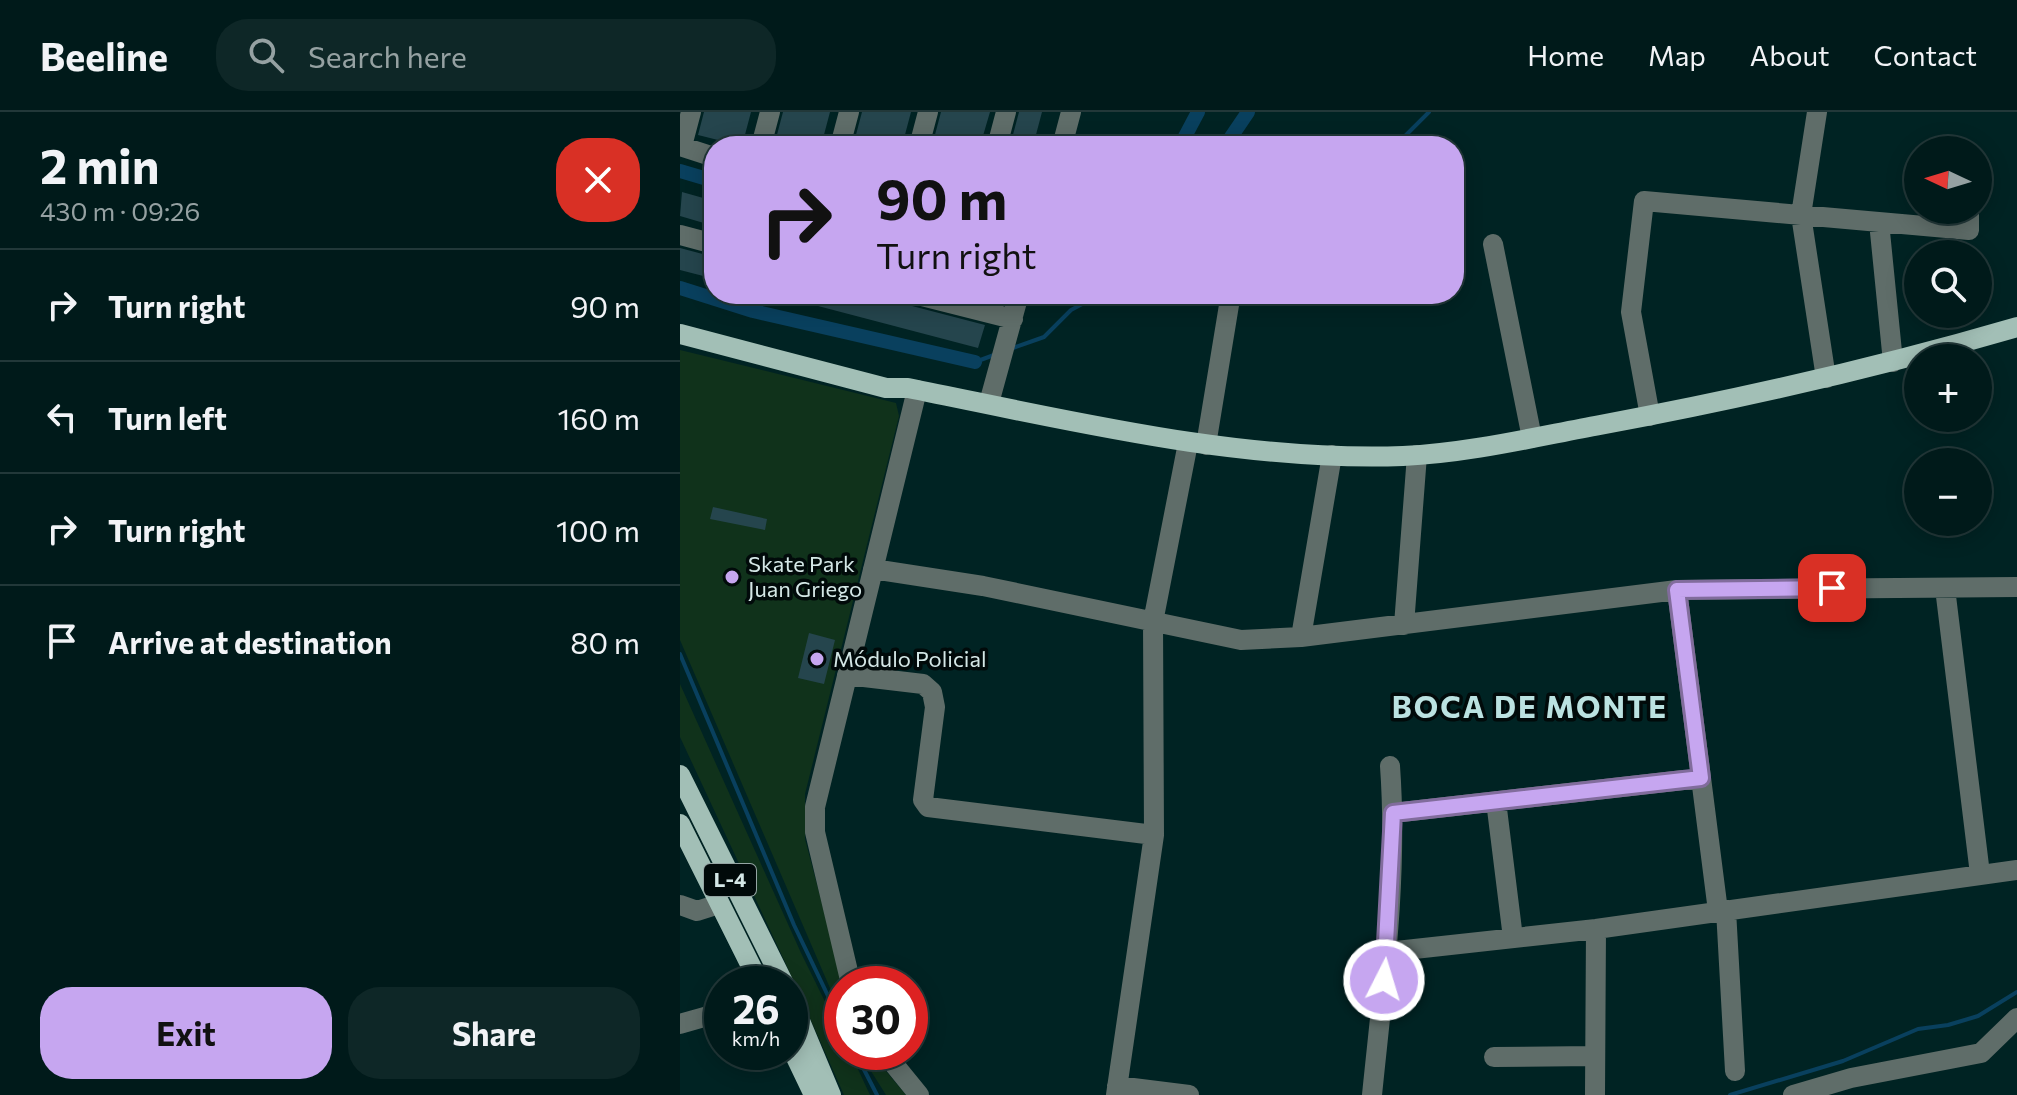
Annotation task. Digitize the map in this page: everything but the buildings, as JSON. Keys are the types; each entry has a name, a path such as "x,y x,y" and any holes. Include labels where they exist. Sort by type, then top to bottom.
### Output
{"main road":[{"path":"680,321 887,376 912,389"},
{"path":"680,334 886,388 992,394 1197,444 1332,455 1417,455 1650,416 1893,362 2017,327"},
{"name":"L-4","path":"680,775 775,966"},
{"name":"L-4","path":"680,824 751,966"},
{"path":"808,1040 831,1095"},
{"path":"802,1070 814,1095"}],"street":[{"path":"691,112 681,146 704,154"},
{"path":"764,136 770,112"},
{"path":"843,136 849,112"},
{"path":"922,136 928,112"},
{"path":"1000,136 1006,112"},
{"path":"1065,136 1071,112"},
{"path":"1817,112 1801,215 1826,378"},
{"path":"1650,416 1631,312 1644,201 1969,230 1969,224"},
{"path":"1879,222 1893,362"},
{"path":"680,235 704,241"},
{"path":"1493,244 1532,438"},
{"path":"954,304 1013,319"},
{"path":"992,394 1017,304"},
{"path":"1189,1095 1117,1090 1154,835 1153,622 1229,304"},
{"path":"847,966 815,832 815,807 873,569 912,389"},
{"path":"1301,637 1332,455"},
{"path":"1404,625 1417,455"},
{"path":"873,569 983,586 1241,640 1301,637 1677,590 2017,587"},
{"path":"1945,588 1980,874"},
{"path":"1677,590 1722,911 1735,1071"},
{"path":"847,675 923,684 932,692 935,707 923,800 928,807 1154,835"},
{"path":"1372,1095 1387,952 1393,813 1390,766"},
{"path":"1393,813 1701,778"},
{"path":"1496,801 1513,938"},
{"path":"1387,952 1596,929 2017,870"},
{"path":"680,905 697,911 719,904"},
{"path":"1595,1095 1596,929"},
{"path":"680,1024 704,1017"},
{"path":"1793,1095 1851,1078 1981,1053 2017,1018"},
{"path":"1494,1057 1595,1056"},
{"path":"899,1070 919,1095"}],"green space":[{"path":"680,350 896,403 899,416 805,794 805,839 838,966 824,966 824,974 680,640"},
{"path":"680,684 807,966 787,966 680,737"},
{"path":"808,967 824,1000 824,1050 808,1014"},
{"path":"833,1070 858,1070 870,1095 844,1095"},
{"path":"870,1070 885,1070 906,1095 886,1095"}],"waterway":[{"path":"1185,136 1198,112"},
{"path":"1232,136 1248,112"},
{"path":"1405,136 1429,112"},
{"path":"680,171 704,178"},
{"path":"680,288 704,296"},
{"path":"731,304 975,362"},
{"path":"1013,348 1044,337 1071,310 1082,304"},
{"path":"975,362 994,355"},
{"path":"680,654 794,925 824,988"},
{"path":"1730,1095 1843,1061 1918,1029 1948,1025 1978,1016 2017,992"},
{"path":"864,1070 877,1095"}],"place":[{"name":"Skate Park Juan Griego","path":"732,577"},
{"name":"Módulo Policial","path":"817,659"}],"district":[{"name":"BOCA DE MONTE","path":"1530,708"}],"route":[{"path":"1384,980 1393,813 1701,778 1677,590 1832,588"}]}
